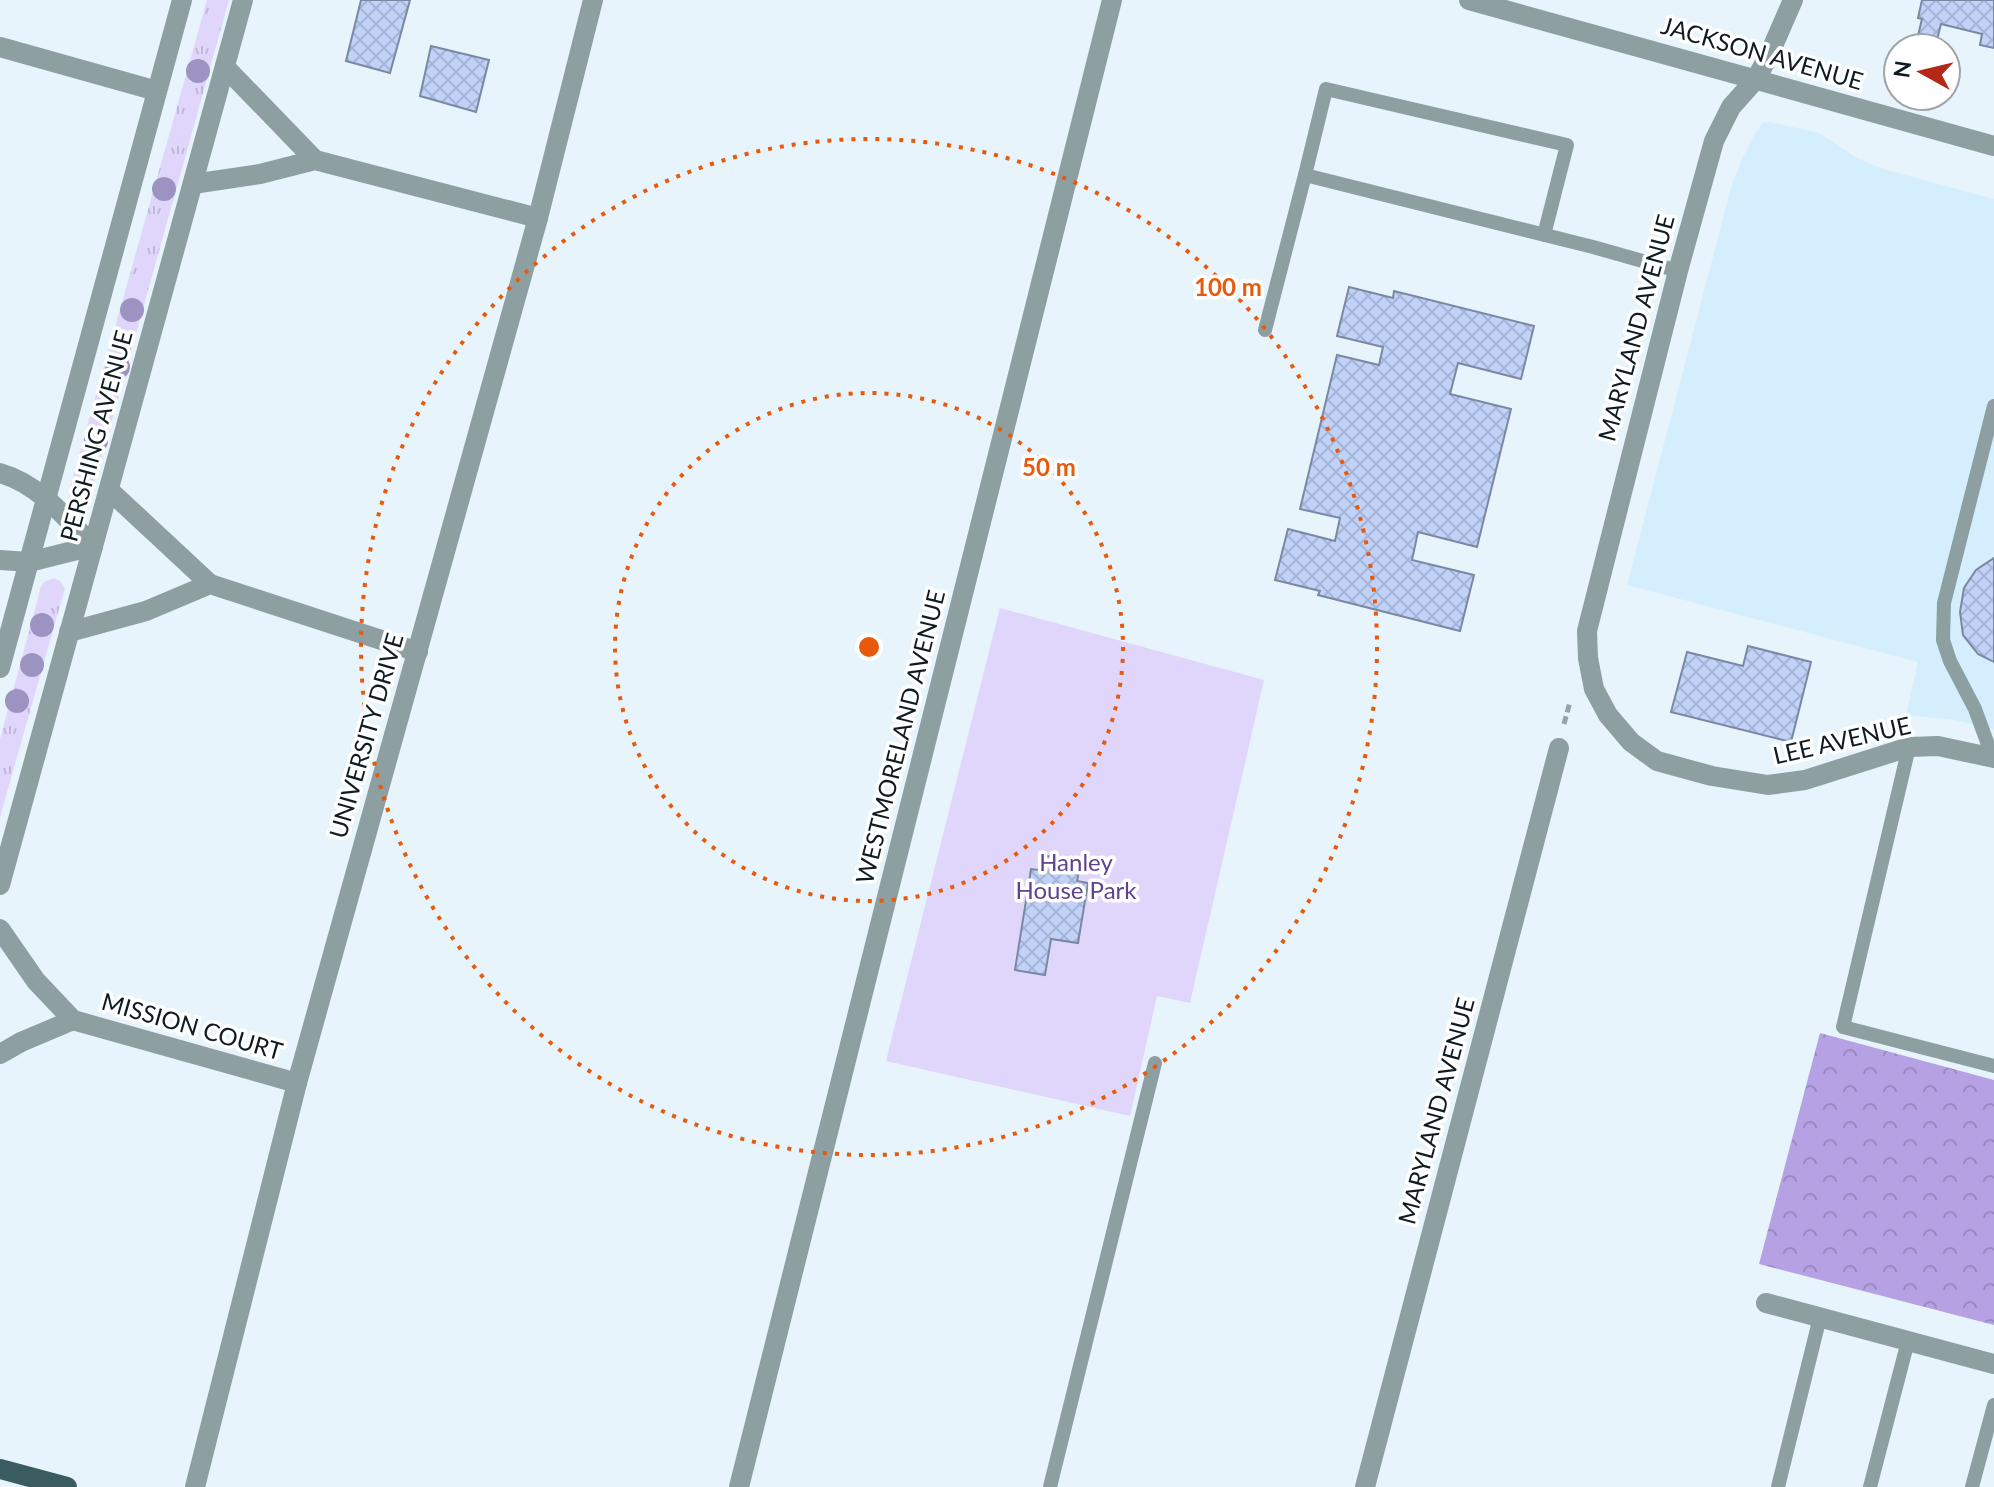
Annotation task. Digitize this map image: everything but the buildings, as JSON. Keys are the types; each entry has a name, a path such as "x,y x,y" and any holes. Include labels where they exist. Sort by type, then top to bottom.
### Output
{"main road":[{"path":"0,1469 67,1487"}],"street":[{"name":"PERSHING AVENUE","path":"0,668 182,0"},
{"name":"PERSHING AVENUE","path":"0,885 243,0"},
{"name":"UNIVERSITY DRIVE","path":"195,1487 297,1083 538,218 593,0"},
{"name":"WESTMORELAND AVENUE","path":"739,1487 1112,0"},
{"name":"JACKSON AVENUE","path":"1469,0 1994,146"},
{"name":"MARYLAND AVENUE","path":"1594,689 1587,631 1714,141 1731,107 1756,79 1793,0"},
{"path":"0,47 157,91"},
{"path":"225,67 315,160"},
{"path":"193,184 260,174 315,160 538,218"},
{"path":"0,473 47,498 93,546 29,562 0,560"},
{"path":"109,490 210,584 418,652"},
{"path":"69,632 146,611 210,584"},
{"name":"LEE AVENUE","path":"1594,689 1608,715 1631,742 1657,761 1712,776 1768,785 1805,780 1909,747 1938,746 1994,758"},
{"name":"MARYLAND AVENUE","path":"1365,1487 1559,748"},
{"name":"MISSION COURT","path":"0,929 36,981 73,1020 297,1083"},
{"name":"MISSION COURT","path":"0,1054 73,1020"},
{"path":"1766,1303 1994,1364"}],"lane":[{"path":"1265,330 1326,89 1567,145 1544,235"},
{"path":"1305,175 1678,271"},
{"path":"1994,406 1944,603 1943,640 1994,758"},
{"path":"1909,747 1843,1027 1994,1066"},
{"path":"1050,1487 1155,1063"},
{"path":"1778,1487 1820,1317"},
{"path":"1870,1487 1908,1341"},
{"path":"1972,1487 1994,1405"}],"path":[{"path":"1559,748 1572,691 1594,689"}],"shaded area":[{"path":"1763,123 1819,133 1859,159 1883,169 1994,199 1994,730 1955,720 1906,715 1918,662 1627,585 1732,184 1755,134"}],"green space":[{"path":"207,0 229,0 91,495 83,502 73,502 69,491"},
{"path":"54,578 65,588 0,817 0,739 41,587 44,582"},
{"name":"Hanley House Park","path":"1000,608 1264,680 1190,1003 1157,996 1130,1116 886,1061"},
{"path":"1820,1033 1994,1080 1994,1325 1759,1264"}]}
